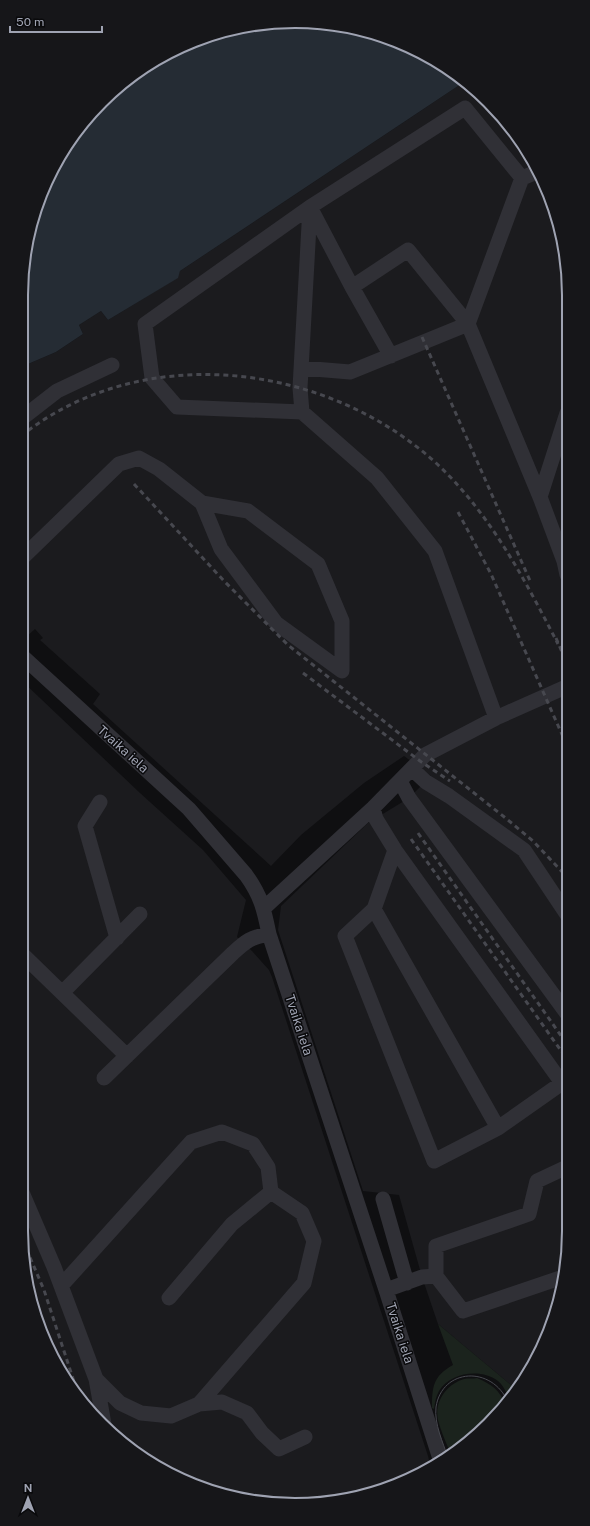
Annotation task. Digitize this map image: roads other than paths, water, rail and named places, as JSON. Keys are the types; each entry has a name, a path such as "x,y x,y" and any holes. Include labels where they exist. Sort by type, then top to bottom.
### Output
{"street":[{"path":"496,718 435,551 377,478 302,412 176,407 152,378 144,324 310,207 465,108 522,178"},
{"path":"302,368 350,372 468,324 522,178 532,174"},
{"path":"310,207 390,356"},
{"path":"302,412 300,388 310,207"},
{"path":"352,287 408,250 468,324 540,497 562,556"},
{"path":"28,414 57,391 112,365"},
{"path":"540,497 562,429"},
{"path":"28,552 119,464 139,458 159,469 202,502 248,511 318,564 342,621 342,671 276,623 221,549 202,502"},
{"name":"Tvaika iela","path":"28,667 189,809 246,875 254,887 264,908 269,934 439,1455"},
{"path":"264,908 373,808 425,755 496,718 562,689"},
{"path":"412,769 426,782 449,796 524,850 562,907"},
{"path":"400,781 409,798 562,1008"},
{"path":"100,802 85,826 117,938"},
{"path":"373,808 376,819 395,850 562,1082"},
{"path":"395,850 374,909 345,936 434,1161 498,1128 562,1090"},
{"path":"374,909 498,1128"},
{"path":"62,993 140,914"},
{"path":"104,1078 244,943 255,937 269,934"},
{"path":"28,960 126,1056"},
{"path":"61,1286 191,1142 222,1132 254,1144 268,1167 271,1192 302,1213 314,1241 304,1283 199,1404"},
{"path":"558,1279 463,1311 436,1276 436,1246 529,1214 537,1181 562,1169"},
{"path":"169,1298 232,1224 271,1192"},
{"path":"383,1199 407,1283"},
{"path":"28,1207 61,1286 96,1379 103,1416"},
{"path":"386,1290 422,1278 436,1276"},
{"path":"96,1379 120,1403 141,1413 170,1416 199,1404 222,1402 247,1413 262,1433 280,1449 306,1437"}],"tram line":[{"path":"446,1451 436,1420 436,1407 440,1394 448,1385 457,1379 468,1376 480,1377 491,1382 501,1390 505,1397"}],"railway":[{"path":"422,337 531,583"},
{"path":"28,431 69,405 121,386 176,376 232,376 288,385 341,403 391,429 436,463 455,483 490,525 505,548 533,596 558,644"},
{"path":"134,484 225,582 288,645 508,820 533,841 562,872"},
{"path":"458,512 491,574 562,734"},
{"path":"556,638 562,652"},
{"path":"303,673 420,761 450,781"},
{"path":"418,833 562,1037"},
{"path":"411,839 562,1052"},
{"path":"29,1256 44,1290 73,1379"}]}
